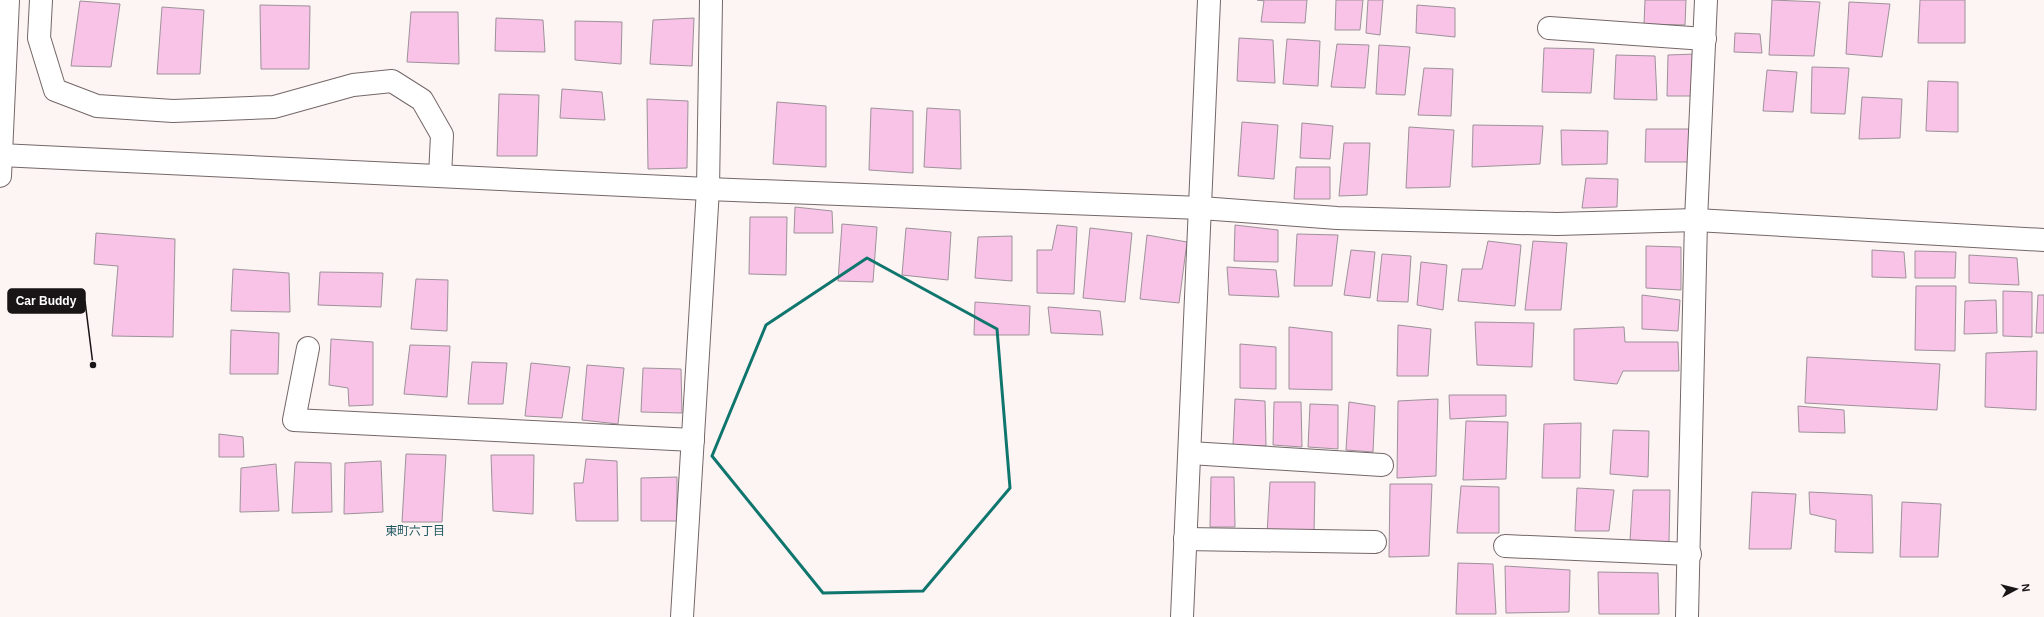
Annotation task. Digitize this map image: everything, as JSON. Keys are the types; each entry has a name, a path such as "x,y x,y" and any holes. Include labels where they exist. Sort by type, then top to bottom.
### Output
{"street":[{"path":"8,0 1,162 440,176 708,189 1201,208 1337,218 1557,224 1696,220 2044,240"},
{"path":"41,0 39,38 55,90 97,106 173,111 274,107 353,85 392,81 422,100 442,135 440,176"},
{"path":"682,617 708,189 711,0"},
{"path":"1182,617 1209,0"},
{"path":"1687,617 1690,554 1696,220 1706,0"},
{"path":"1549,28 1705,39"},
{"path":"308,348 294,420 693,440"},
{"path":"1190,453 1382,465"},
{"path":"1185,539 1375,542"},
{"path":"1505,546 1690,554"}],"highlighted area":[{"path":"867,258 997,329 1010,488 923,591 823,593 712,456 766,325"}],"building":[{"path":"1257,0 1307,0 1305,23 1261,22 1264,1"},
{"path":"1336,0 1363,0 1360,30 1335,30"},
{"path":"1368,0 1383,0 1380,35 1366,33"},
{"path":"1645,0 1686,0 1685,25 1644,24"},
{"path":"1772,0 1820,2 1814,56 1769,55"},
{"path":"1920,0 1965,0 1965,43 1918,43"},
{"path":"80,1 120,4 111,67 71,66"},
{"path":"1849,2 1890,4 1882,57 1846,54"},
{"path":"260,5 310,6 309,69 261,69"},
{"path":"1417,5 1455,8 1455,37 1416,33"},
{"path":"162,7 204,10 200,74 157,74"},
{"path":"411,12 458,12 459,64 407,62"},
{"path":"496,18 543,20 545,52 495,51"},
{"path":"694,18 692,66 650,64 653,20"},
{"path":"575,21 622,22 621,64 575,60"},
{"path":"1735,33 1760,34 1762,53 1734,52"},
{"path":"1239,38 1273,40 1275,83 1237,81"},
{"path":"1287,39 1320,41 1318,86 1283,84"},
{"path":"1337,44 1369,45 1365,88 1331,87"},
{"path":"1379,45 1410,47 1405,95 1376,94"},
{"path":"1544,48 1594,49 1591,93 1542,92"},
{"path":"1696,54 1694,96 1667,96 1668,55"},
{"path":"1616,55 1655,56 1657,100 1614,99"},
{"path":"1812,67 1849,68 1845,114 1811,113"},
{"path":"1424,68 1453,69 1451,116 1418,115"},
{"path":"1767,70 1797,72 1793,112 1763,111"},
{"path":"1928,81 1958,82 1958,132 1926,131"},
{"path":"562,89 602,92 605,120 560,118"},
{"path":"499,94 539,95 537,156 497,156"},
{"path":"1862,97 1902,99 1900,138 1859,139"},
{"path":"647,99 688,101 687,168 648,169"},
{"path":"777,102 826,106 826,167 773,164"},
{"path":"871,108 913,111 913,173 869,170"},
{"path":"927,108 960,110 961,169 924,167"},
{"path":"1242,122 1278,125 1274,179 1238,176"},
{"path":"1302,123 1333,126 1330,159 1300,158"},
{"path":"1473,125 1543,126 1540,164 1472,167"},
{"path":"1409,127 1454,130 1450,187 1406,188"},
{"path":"1646,129 1690,129 1691,162 1645,162"},
{"path":"1561,130 1608,131 1607,164 1562,165"},
{"path":"1344,143 1370,143 1367,195 1339,196"},
{"path":"1296,167 1330,167 1330,199 1294,199"},
{"path":"1586,178 1618,179 1617,207 1582,208"},
{"path":"795,207 832,211 833,233 794,233"},
{"path":"750,217 787,217 786,275 749,274"},
{"path":"842,224 877,227 873,282 838,281"},
{"path":"1057,225 1077,227 1074,294 1037,293 1037,250 1052,250"},
{"path":"1235,225 1278,230 1278,262 1234,261"},
{"path":"906,228 951,232 948,280 902,275"},
{"path":"1090,228 1132,233 1125,302 1083,298"},
{"path":"96,233 175,239 173,337 112,336 118,266 94,264"},
{"path":"1297,234 1338,235 1332,286 1294,286"},
{"path":"1147,235 1187,242 1179,303 1140,299"},
{"path":"1012,236 1012,281 975,278 978,237"},
{"path":"1488,241 1521,245 1515,306 1458,301 1462,269 1482,269"},
{"path":"1533,241 1567,243 1561,310 1525,310"},
{"path":"1646,246 1681,247 1681,290 1646,288"},
{"path":"1351,250 1375,252 1370,298 1344,295"},
{"path":"1872,250 1904,252 1906,278 1872,277"},
{"path":"1915,251 1956,252 1955,278 1915,278"},
{"path":"1382,254 1411,256 1408,302 1377,301"},
{"path":"1969,255 2017,258 2019,285 1969,283"},
{"path":"1421,262 1447,265 1443,310 1417,305"},
{"path":"1227,267 1276,270 1279,297 1229,295"},
{"path":"233,269 289,273 290,312 231,311"},
{"path":"320,272 383,273 381,307 318,305"},
{"path":"416,279 448,280 447,331 411,329"},
{"path":"1916,286 1956,286 1955,351 1915,350"},
{"path":"2003,291 2032,292 2032,337 2003,336"},
{"path":"1642,295 1680,300 1678,331 1642,329"},
{"path":"2038,295 2044,295 2044,333 2036,333"},
{"path":"1996,300 1997,333 1964,334 1965,301"},
{"path":"975,302 1030,306 1029,335 974,335"},
{"path":"1048,307 1100,311 1103,335 1051,333"},
{"path":"1475,322 1534,323 1532,367 1477,365"},
{"path":"1398,325 1431,329 1428,376 1397,376"},
{"path":"1289,327 1332,332 1332,390 1289,389"},
{"path":"1624,327 1625,342 1678,342 1679,371 1623,371 1617,384 1574,380 1574,329"},
{"path":"231,330 279,333 278,374 230,374"},
{"path":"331,339 373,342 373,405 349,406 348,388 329,385"},
{"path":"1240,344 1276,347 1276,389 1240,388"},
{"path":"410,345 450,346 447,397 404,394"},
{"path":"2037,351 2036,410 1985,407 1986,353"},
{"path":"1807,357 1940,364 1937,410 1805,403"},
{"path":"472,362 507,363 503,404 468,404"},
{"path":"531,363 570,367 562,418 525,416"},
{"path":"587,365 624,368 618,424 582,420"},
{"path":"643,368 681,369 682,413 641,412"},
{"path":"1449,395 1506,395 1506,416 1450,419"},
{"path":"1235,399 1265,401 1266,446 1233,445"},
{"path":"1438,399 1436,476 1397,478 1398,401"},
{"path":"1274,402 1301,402 1302,447 1273,445"},
{"path":"1349,402 1375,406 1373,452 1346,450"},
{"path":"1310,404 1338,405 1338,449 1308,447"},
{"path":"1798,406 1844,410 1845,433 1799,432"},
{"path":"1466,421 1508,422 1506,479 1463,480"},
{"path":"1581,423 1580,478 1542,478 1544,424"},
{"path":"1613,430 1649,431 1648,477 1610,474"},
{"path":"219,434 243,437 244,457 219,457"},
{"path":"406,454 446,455 442,522 402,522"},
{"path":"491,455 534,455 533,514 493,511"},
{"path":"586,459 617,461 618,521 576,521 574,483 583,483"},
{"path":"381,461 383,512 344,514 345,463"},
{"path":"295,462 331,463 332,512 292,513"},
{"path":"276,464 279,511 240,512 241,468"},
{"path":"677,477 677,521 641,521 641,478"},
{"path":"1211,477 1234,477 1235,527 1210,527"},
{"path":"1270,482 1315,482 1314,535 1267,534"},
{"path":"1390,484 1432,484 1429,556 1389,557"},
{"path":"1461,486 1499,487 1499,533 1457,533"},
{"path":"1577,488 1614,490 1609,531 1575,531"},
{"path":"1633,490 1670,490 1669,542 1630,541"},
{"path":"1752,492 1796,494 1791,549 1749,549"},
{"path":"1809,492 1872,495 1873,553 1835,552 1836,520 1810,514"},
{"path":"1902,502 1941,504 1938,557 1900,557"},
{"path":"1458,563 1493,564 1496,614 1456,614"},
{"path":"1505,566 1570,570 1569,612 1506,613"},
{"path":"1598,572 1658,573 1659,614 1599,614"}],"place":[{"name":"Car Buddy","path":"93,365"}],"district":[{"name":"東町六丁目","path":"415,531"}]}
